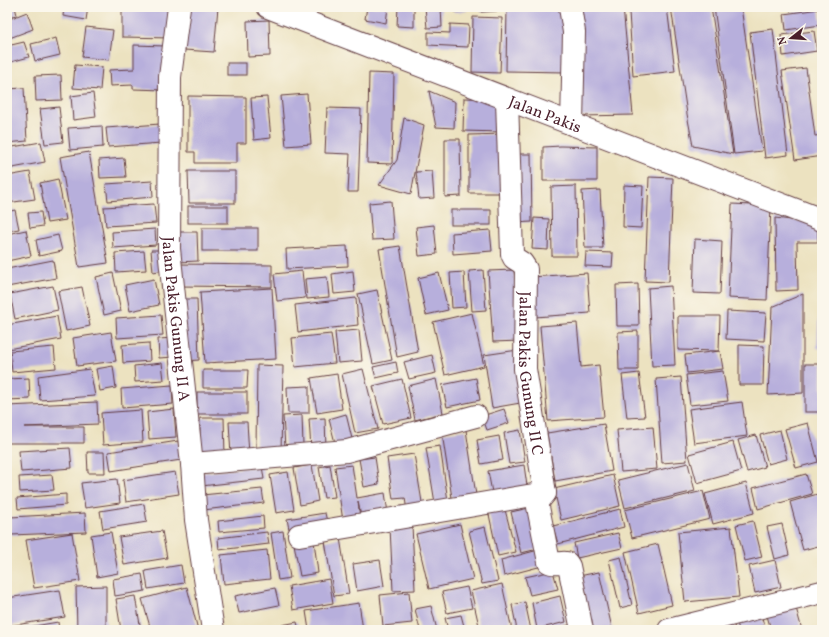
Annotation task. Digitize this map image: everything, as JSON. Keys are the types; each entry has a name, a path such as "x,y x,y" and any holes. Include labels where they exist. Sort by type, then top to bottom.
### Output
{"street":[{"name":"Jalan Pakis Gunung II A","path":"179,7 170,77 169,249 192,464 196,520 213,630"},
{"name":"Jalan Pakis","path":"268,7 822,220"},
{"path":"570,7 574,32 572,124"},
{"name":"Jalan Pakis Gunung II C","path":"507,100 512,254 514,258 522,263 526,269 525,370 545,493 538,502 538,508 547,559 550,563 564,562 569,566 582,630"},
{"path":"192,464 347,452 476,416"},
{"path":"299,535 545,493"},
{"path":"669,630 822,592"}],"building":[{"path":"7,7 15,7 17,15 7,17"},
{"path":"64,7 88,7 86,20 63,16"},
{"path":"122,7 171,7 171,38 122,37"},
{"path":"187,7 218,7 214,52 184,50"},
{"path":"367,7 388,7 386,23 365,19"},
{"path":"398,7 414,7 414,27 397,26"},
{"path":"425,7 441,7 442,27 427,28"},
{"path":"453,7 466,7 467,11 454,12"},
{"path":"481,7 497,7 497,11 481,12"},
{"path":"507,7 566,7 566,72 506,71"},
{"path":"578,7 623,7 633,115 581,116"},
{"path":"653,7 667,7 675,71 633,76 629,12"},
{"path":"671,7 711,7 733,154 693,146"},
{"path":"714,7 741,7 762,151 734,154"},
{"path":"819,9 821,25 786,30 784,14"},
{"path":"27,12 33,29 7,39 7,20"},
{"path":"473,17 502,18 500,73 472,72"},
{"path":"269,20 270,56 248,57 247,21"},
{"path":"450,24 469,25 468,47 428,45 428,32 450,33"},
{"path":"86,27 113,30 109,60 82,57"},
{"path":"773,29 788,155 765,158 750,32"},
{"path":"814,31 817,51 783,56 781,35"},
{"path":"56,38 60,55 35,61 31,44"},
{"path":"24,42 29,57 7,63 7,46"},
{"path":"134,45 165,46 164,90 133,89 133,85 110,86 109,70 134,69"},
{"path":"227,63 246,63 246,75 227,75"},
{"path":"75,65 102,67 100,90 73,88"},
{"path":"806,68 815,136 822,135 822,156 795,160 782,71"},
{"path":"369,73 394,74 392,164 367,163"},
{"path":"61,75 62,100 36,101 35,76"},
{"path":"24,88 27,141 7,143 7,89"},
{"path":"429,91 455,102 454,128 436,127"},
{"path":"93,93 96,117 73,120 71,96"},
{"path":"307,94 311,144 286,146 281,96"},
{"path":"188,96 246,97 246,143 237,143 237,163 195,163 195,152 188,152"},
{"path":"267,97 271,138 254,140 251,98"},
{"path":"464,98 501,99 501,132 463,131"},
{"path":"59,107 63,142 45,144 40,109"},
{"path":"327,108 361,109 358,192 348,192 350,154 325,153"},
{"path":"404,118 424,125 411,194 379,185 397,160"},
{"path":"160,124 161,143 108,147 106,128"},
{"path":"102,126 103,147 70,150 68,128"},
{"path":"504,134 504,193 469,193 469,135"},
{"path":"445,139 460,139 461,196 445,197"},
{"path":"41,142 45,162 7,169 7,148"},
{"path":"543,147 597,147 597,181 543,181"},
{"path":"89,152 108,263 79,267 60,157"},
{"path":"512,154 531,154 532,222 512,223"},
{"path":"124,158 126,177 100,178 99,160"},
{"path":"188,171 235,171 235,203 189,203"},
{"path":"432,171 434,198 419,199 416,172"},
{"path":"30,172 35,199 7,203 7,176"},
{"path":"649,177 673,178 669,282 645,281"},
{"path":"58,179 66,220 47,223 40,183"},
{"path":"152,181 153,197 108,201 106,184"},
{"path":"624,185 643,186 641,228 623,227"},
{"path":"576,186 577,256 552,256 551,187"},
{"path":"600,190 603,248 585,248 582,191"},
{"path":"391,201 394,239 372,240 369,203"},
{"path":"154,204 156,223 106,226 104,207"},
{"path":"732,204 771,206 767,300 728,298"},
{"path":"188,206 228,206 228,223 188,223"},
{"path":"15,210 19,229 7,231 7,212"},
{"path":"451,210 491,210 491,225 451,225"},
{"path":"41,212 43,226 30,228 28,213"},
{"path":"534,218 549,219 548,250 532,249"},
{"path":"775,218 817,223 818,242 797,242 798,290 776,291"},
{"path":"434,225 437,254 419,256 416,227"},
{"path":"202,228 258,228 258,251 202,251"},
{"path":"155,229 156,245 113,248 112,232"},
{"path":"26,230 31,256 7,261 7,234"},
{"path":"490,230 492,251 453,254 452,233"},
{"path":"178,232 197,232 198,261 178,262"},
{"path":"58,235 62,251 39,256 36,240"},
{"path":"695,239 722,241 720,294 693,293"},
{"path":"347,246 348,266 287,269 286,249"},
{"path":"400,246 418,352 397,357 379,249"},
{"path":"151,250 163,250 165,270 153,272"},
{"path":"144,251 146,270 116,272 115,253"},
{"path":"586,252 613,253 612,267 585,266"},
{"path":"53,260 56,278 7,287 7,269"},
{"path":"177,264 272,265 272,287 177,286"},
{"path":"483,270 486,310 472,311 469,271"},
{"path":"514,270 520,341 493,342 488,271"},
{"path":"302,271 305,298 277,301 274,274"},
{"path":"353,271 355,292 334,294 332,274"},
{"path":"464,272 466,307 452,308 450,273"},
{"path":"113,273 121,311 104,315 96,277"},
{"path":"439,273 448,310 426,315 418,278"},
{"path":"587,273 590,313 535,317 532,277"},
{"path":"327,277 329,297 307,299 305,279"},
{"path":"154,279 159,305 130,311 125,285"},
{"path":"820,283 822,284 822,349 817,348"},
{"path":"638,284 639,326 617,326 616,285"},
{"path":"53,286 58,310 15,319 10,294"},
{"path":"671,286 675,365 652,366 648,288"},
{"path":"82,287 90,326 66,331 58,291"},
{"path":"272,288 276,359 205,363 200,292"},
{"path":"377,290 392,360 373,364 358,294"},
{"path":"803,294 803,393 768,395 772,307"},
{"path":"356,298 358,325 298,332 295,305"},
{"path":"182,299 197,299 199,360 184,361"},
{"path":"727,311 766,313 764,341 726,339"},
{"path":"472,313 484,366 445,375 433,322"},
{"path":"161,315 163,335 117,338 116,318"},
{"path":"57,316 61,339 8,349 7,325"},
{"path":"678,316 720,316 719,351 678,350"},
{"path":"577,323 581,367 599,365 604,417 548,421 540,326"},
{"path":"359,330 362,361 338,363 335,332"},
{"path":"638,331 638,370 619,370 618,332"},
{"path":"111,332 116,361 77,366 73,338"},
{"path":"331,334 335,363 295,367 292,338"},
{"path":"174,338 175,357 159,358 158,339"},
{"path":"149,343 150,361 123,363 122,345"},
{"path":"739,345 764,346 763,385 739,385"},
{"path":"54,347 56,368 12,372 10,351"},
{"path":"518,350 526,402 492,408 484,355"},
{"path":"720,351 723,369 687,373 685,355"},
{"path":"432,355 436,373 409,379 404,362"},
{"path":"396,362 398,373 376,378 373,367"},
{"path":"162,363 164,380 135,382 134,366"},
{"path":"805,364 822,364 822,412 805,412"},
{"path":"257,365 283,366 281,451 256,450"},
{"path":"113,366 116,388 100,391 96,369"},
{"path":"90,369 95,396 40,400 38,376"},
{"path":"363,369 378,429 355,433 342,374"},
{"path":"203,370 248,370 247,388 203,388"},
{"path":"723,371 728,401 690,405 686,375"},
{"path":"639,373 645,417 627,418 622,375"},
{"path":"337,374 342,409 317,413 311,378"},
{"path":"681,377 687,461 662,463 656,379"},
{"path":"29,378 30,399 7,400 7,379"},
{"path":"476,378 480,400 447,407 442,385"},
{"path":"402,379 411,418 383,424 373,386"},
{"path":"436,379 443,413 415,420 408,386"},
{"path":"172,385 173,404 122,408 121,389"},
{"path":"309,386 309,413 288,413 287,387"},
{"path":"197,392 247,392 247,414 197,414"},
{"path":"97,402 98,424 24,427 84,427 84,443 8,443 7,406"},
{"path":"742,402 747,436 694,443 689,409"},
{"path":"174,409 176,437 149,439 147,412"},
{"path":"504,409 509,423 487,430 482,416"},
{"path":"141,410 143,442 103,445 101,413"},
{"path":"346,414 353,443 336,447 329,419"},
{"path":"302,415 303,446 285,447 283,416"},
{"path":"200,418 224,418 225,456 200,456"},
{"path":"325,418 326,449 311,449 309,419"},
{"path":"229,422 247,422 249,455 231,456"},
{"path":"808,423 818,462 796,468 785,429"},
{"path":"604,424 612,471 555,481 547,433"},
{"path":"653,427 657,469 621,472 617,430"},
{"path":"466,430 476,495 452,498 442,433"},
{"path":"520,430 525,462 509,464 504,433"},
{"path":"780,430 787,459 768,464 760,435"},
{"path":"756,435 765,467 747,472 738,440"},
{"path":"499,436 503,460 481,464 477,440"},
{"path":"178,441 181,460 111,471 108,452"},
{"path":"733,442 741,471 697,483 689,454"},
{"path":"440,446 448,501 435,503 426,448"},
{"path":"70,448 72,468 21,472 19,451"},
{"path":"87,452 104,452 105,473 88,473"},
{"path":"414,454 423,508 407,511 405,498 393,499 387,458"},
{"path":"375,457 379,484 364,487 359,459"},
{"path":"688,463 695,491 625,508 618,480"},
{"path":"312,465 318,501 300,505 294,468"},
{"path":"330,465 335,497 324,498 319,467"},
{"path":"352,465 357,498 385,493 388,513 361,517 358,501 360,518 343,521 335,467"},
{"path":"524,465 528,493 493,498 488,471"},
{"path":"262,466 264,479 201,486 200,473"},
{"path":"175,472 179,494 126,502 123,480"},
{"path":"288,472 294,510 276,513 270,475"},
{"path":"806,474 812,494 758,509 753,488"},
{"path":"52,475 54,490 20,492 19,477"},
{"path":"613,475 620,506 561,520 554,489"},
{"path":"117,479 120,503 85,508 81,483"},
{"path":"746,483 754,513 713,524 705,494"},
{"path":"262,489 264,503 203,510 202,495"},
{"path":"703,491 710,519 632,538 625,510"},
{"path":"821,493 822,545 803,550 790,502"},
{"path":"66,494 66,505 18,509 17,498"},
{"path":"144,504 147,522 103,529 100,511"},
{"path":"504,506 516,552 498,556 488,510"},
{"path":"529,508 538,549 521,553 511,512"},
{"path":"620,509 624,527 558,544 553,526"},
{"path":"85,513 86,532 11,535 10,517"},
{"path":"325,513 327,522 289,529 287,519"},
{"path":"263,516 264,528 219,532 218,521"},
{"path":"753,521 762,557 745,561 736,525"},
{"path":"460,524 473,579 429,589 416,534"},
{"path":"782,524 789,555 775,559 767,527"},
{"path":"412,525 415,590 393,591 390,527"},
{"path":"485,527 498,581 482,584 469,531"},
{"path":"731,527 739,597 685,602 678,532"},
{"path":"162,531 167,558 124,565 119,537"},
{"path":"283,531 290,578 278,580 271,533"},
{"path":"111,532 118,573 97,577 91,535"},
{"path":"267,532 269,544 219,550 218,538"},
{"path":"72,533 80,581 34,588 26,540"},
{"path":"618,533 622,548 577,558 574,543"},
{"path":"340,538 349,594 334,596 325,541"},
{"path":"314,541 318,573 300,576 294,544"},
{"path":"658,544 672,605 639,613 625,552"},
{"path":"542,549 546,565 504,576 501,560"},
{"path":"267,550 270,579 224,584 221,555"},
{"path":"621,557 632,605 620,608 609,560"},
{"path":"380,560 384,586 357,591 353,564"},
{"path":"775,560 781,587 755,593 749,566"},
{"path":"181,565 184,583 148,589 145,571"},
{"path":"553,571 558,589 530,595 525,577"},
{"path":"599,572 612,628 605,630 592,630 579,576"},
{"path":"142,574 145,591 115,596 113,579"},
{"path":"329,579 333,603 293,610 289,586"},
{"path":"502,584 512,630 480,630 471,591"},
{"path":"106,586 106,630 77,630 76,587"},
{"path":"187,587 198,630 151,630 142,599"},
{"path":"467,587 472,608 447,613 442,592"},
{"path":"275,588 279,605 239,613 235,596"},
{"path":"60,590 65,617 9,626 7,598"},
{"path":"409,592 412,623 383,626 380,595"},
{"path":"135,596 141,630 121,630 116,599"},
{"path":"560,596 566,622 537,629 532,603"},
{"path":"525,602 531,630 517,630 512,605"},
{"path":"359,603 363,630 309,630 306,611"},
{"path":"795,604 802,630 771,630 766,612"},
{"path":"431,606 437,630 420,630 415,609"},
{"path":"760,609 765,630 739,630 735,615"},
{"path":"461,615 465,630 448,630 445,618"},
{"path":"732,616 735,630 721,630 718,619"},
{"path":"58,622 59,630 17,630 17,629"},
{"path":"297,622 299,630 283,630 282,625"},
{"path":"575,624 577,630 552,630 552,629"}]}
